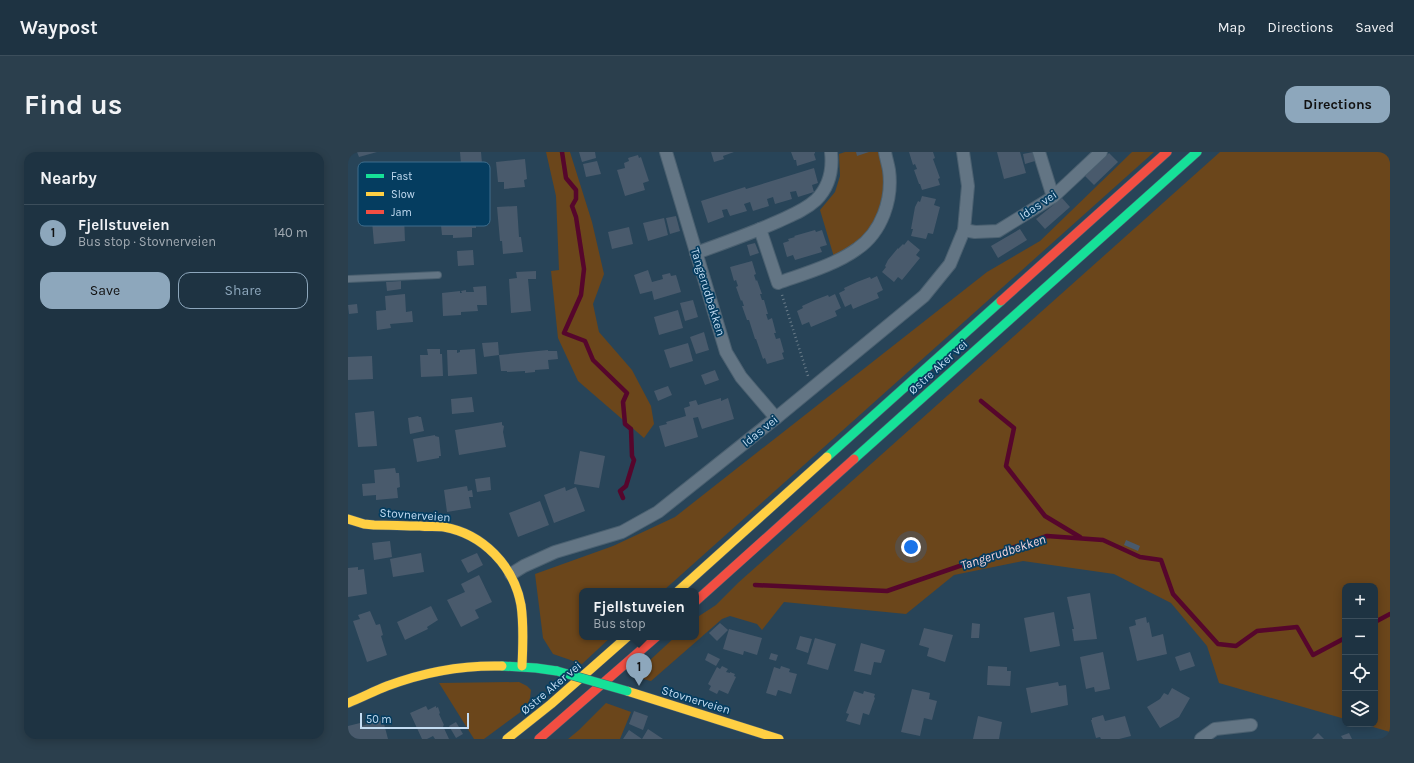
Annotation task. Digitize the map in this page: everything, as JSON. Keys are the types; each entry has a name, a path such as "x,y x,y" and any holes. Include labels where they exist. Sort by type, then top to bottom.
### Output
{"main road":[{"name":"Østre Aker vei","path":"681,588 1167,152"},
{"name":"Østre Aker vei","path":"699,598 1197,152"},
{"name":"Stovnerveien","path":"348,519 364,524 374,525 443,527 464,533 486,545 504,564 515,582 522,607 524,640 522,666 557,671 779,739"},
{"name":"Østre Aker vei","path":"507,739 551,704 624,640"},
{"path":"539,739 653,640"},
{"path":"348,703 387,686 436,672 464,667 490,665 522,666"}],"street":[{"name":"Tangerudbakken","path":"666,152 726,352 741,377 776,418"},
{"path":"696,253 760,229 806,209 817,198 830,176 832,164 831,152"},
{"path":"760,229 778,283 827,265 857,249 874,233 882,220 890,195 889,170 885,152"},
{"name":"Idas vei","path":"511,574 524,566 555,552 622,532 658,512 776,418 924,296 950,264 964,230 968,186 963,152"},
{"path":"1039,152 1053,197"},
{"name":"Idas vei","path":"964,230 975,232 998,231 1053,197 1101,152"},
{"path":"1201,739 1215,728 1251,725"}],"lane":[{"path":"348,279 438,275"}],"path":[{"path":"778,283 812,388"}],"shaded area":[{"path":"546,152 570,152 592,222 604,274 593,304 599,332 632,370 651,406 654,424 644,438 578,381 558,338 551,271 559,270 556,196"},
{"path":"845,152 880,152 885,170 886,195 878,219 856,246 834,257 820,210 835,192 840,176 839,154"},
{"path":"1132,152 1154,152 666,588 579,588 579,640 608,640 582,664 553,654 543,638 535,574 613,546 675,517 987,272 1040,241"},
{"path":"1220,152 1390,152 1390,732 1373,727 1378,727 1378,583 1342,583 1342,718 1219,683 1207,646 1171,603 1114,574 1023,561 954,575 906,614 784,602 762,630 757,624 730,616 722,619 699,639 699,616 716,605 739,582"},
{"path":"672,640 698,640 651,681 635,677 636,673"},
{"path":"519,682 531,690 526,708 484,739 474,739 439,683"},
{"path":"606,703 631,712 620,739 568,739 579,730"}],"building":[{"path":"357,152 377,152 359,157"},
{"path":"460,152 481,152 482,162 461,162"},
{"path":"579,152 595,152 596,158 582,162"},
{"path":"711,152 734,152 723,156 724,159 714,162"},
{"path":"791,152 815,152 814,154 816,160 797,166 796,160 794,160"},
{"path":"856,152 869,152 857,156"},
{"path":"909,152 933,152 935,158 933,159 940,178 938,179 940,185 922,190 914,170 917,169 915,164 913,165"},
{"path":"997,152 1020,152 1026,173 1004,179"},
{"path":"1033,152 1035,161 1025,164 1023,154"},
{"path":"1109,153 1118,162 1094,185 1085,176"},
{"path":"638,155 639,158 641,157 649,181 643,183 645,190 625,196 617,170 625,168 624,163 629,161 628,158"},
{"path":"525,159 527,179 524,180 525,187 504,189 504,182 498,182 496,162"},
{"path":"597,161 601,174 586,177 583,164"},
{"path":"814,168 818,183 812,185 814,192 798,197 796,191 790,192 792,199 775,204 773,197 767,199 769,206 753,211 750,202 744,204 747,211 730,216 727,209 722,210 724,217 708,223 701,201"},
{"path":"922,196 936,199 934,205 940,207 933,234 928,233 926,239 911,236 915,207 918,201 920,202"},
{"path":"1062,198 1070,207 1045,229 1036,219"},
{"path":"517,206 519,237 521,237 523,252 503,254 502,241 500,241 497,207"},
{"path":"676,216 680,231 670,234 666,218"},
{"path":"664,218 668,235 648,241 643,223"},
{"path":"372,226 404,226 405,241 374,244"},
{"path":"441,226 476,226 476,228 472,228 472,237 453,238 453,235 442,235"},
{"path":"629,227 633,244 612,249 608,232"},
{"path":"1020,229 1027,240 998,258 991,246"},
{"path":"815,230 816,232 822,230 827,245 820,247 822,252 795,260 793,255 787,257 783,243 789,241 788,239 795,237 794,236"},
{"path":"908,240 920,250 916,255 920,258 902,280 898,277 894,282 882,272 886,267 885,266 888,260 898,248 903,244 904,245"},
{"path":"755,243 759,253 750,256 747,245"},
{"path":"473,250 474,265 458,266 457,251"},
{"path":"752,261 756,274 754,275 762,294 760,294 762,300 764,300 768,320 772,318 776,339 780,338 784,352 782,353 784,359 767,364 765,358 763,359 749,320 747,320 742,306 744,306 742,300 741,301 736,287 738,286 736,280 734,281 730,267"},
{"path":"648,270 652,282 663,279 662,275 670,273 671,276 676,275 681,292 654,300 652,291 640,294 634,275"},
{"path":"536,271 536,279 528,279 531,311 511,313 509,279 517,278 516,272"},
{"path":"877,276 883,290 877,293 879,298 853,309 851,304 845,307 839,293 845,290 844,288 870,277 871,279"},
{"path":"401,281 401,289 387,291 386,282"},
{"path":"486,286 487,305 477,305 478,311 461,312 461,315 443,316 442,293 460,291 460,293 462,293 461,291 466,290 466,292 474,292 473,287"},
{"path":"405,294 406,312 412,311 413,322 390,324 391,328 377,330 376,311 386,310 385,296"},
{"path":"835,294 841,308 835,311 837,316 811,327 809,322 802,325 797,311 803,308 802,306 828,295 829,297"},
{"path":"693,300 698,317 685,321 680,303"},
{"path":"357,304 358,313 349,314 348,305"},
{"path":"678,310 683,328 659,335 654,317"},
{"path":"704,332 709,350 696,354 690,337"},
{"path":"498,342 499,355 484,357 482,343"},
{"path":"688,343 693,361 670,368 664,350"},
{"path":"427,349 440,349 440,354 442,354 443,376 421,377 420,355 428,355"},
{"path":"475,349 477,374 448,376 447,350 457,350 457,353 460,352 460,350"},
{"path":"548,350 557,351 558,359 548,360 549,369 535,370 535,372 525,373 525,371 501,371 499,355"},
{"path":"372,356 373,379 348,380 348,357"},
{"path":"715,370 719,380 705,385 701,375"},
{"path":"668,386 672,395 658,401 654,391"},
{"path":"472,397 474,412 452,414 451,399"},
{"path":"721,398 721,401 728,398 734,419 702,429 698,417 693,418 698,437 665,447 659,426 667,424 666,422 686,416 684,408 690,406 689,402 696,400 698,405"},
{"path":"374,411 377,446 358,447 355,413"},
{"path":"418,416 421,417 424,431 410,434 408,418"},
{"path":"502,422 502,425 504,426 503,432 506,447 459,455 455,430"},
{"path":"435,435 439,437 441,456 439,456 439,458 417,462 413,439"},
{"path":"580,451 605,456 599,488 574,484"},
{"path":"395,468 396,473 399,473 400,487 397,488 398,498 376,500 376,495 363,496 362,484 375,483 374,470"},
{"path":"490,477 491,490 477,492 475,479"},
{"path":"467,486 468,491 472,490 473,497 469,497 471,508 447,512 444,490"},
{"path":"565,487 566,491 576,487 585,511 554,523 544,495"},
{"path":"540,501 549,525 518,537 509,513"},
{"path":"1126,540 1140,546 1138,551 1124,545"},
{"path":"390,541 392,557 374,560 372,543"},
{"path":"421,553 424,572 393,577 390,559"},
{"path":"477,553 483,565 468,573 461,560"},
{"path":"358,567 358,570 364,569 367,594 348,597 348,568"},
{"path":"479,575 492,602 475,610 479,618 461,627 447,600 465,592 461,584"},
{"path":"1090,593 1097,639 1074,641 1072,629 1074,629 1067,597"},
{"path":"431,606 438,620 427,627 428,629 405,640 397,622"},
{"path":"370,611 376,625 380,624 383,635 381,636 387,655 367,662 353,621 360,619 358,615"},
{"path":"1054,612 1060,646 1030,652 1024,618"},
{"path":"1146,617 1147,623 1149,622 1152,637 1163,634 1167,654 1137,661 1129,627 1136,625 1135,620"},
{"path":"720,623 728,630 717,641 709,633"},
{"path":"972,623 980,624 979,638 971,638"},
{"path":"924,628 953,635 945,662 927,656 929,648 919,645"},
{"path":"729,629 762,638 757,655 744,651 743,655 723,649"},
{"path":"800,636 812,639 808,653 796,649"},
{"path":"815,638 836,644 828,670 807,664"},
{"path":"861,643 885,650 881,663 874,662 871,675 854,671"},
{"path":"1103,652 1110,689 1095,692 1094,687 1086,689 1080,657"},
{"path":"1190,652 1195,666 1180,671 1175,657"},
{"path":"708,653 720,659 716,666 705,660"},
{"path":"771,653 778,655 776,661 769,659"},
{"path":"722,666 728,669 726,672 735,674 734,676 736,677 728,694 719,690 717,694 709,690 711,686 708,684 717,667 720,669"},
{"path":"781,666 790,669 789,672 797,674 791,694 778,690 776,696 766,693 774,667 780,669"},
{"path":"988,666 1007,667 1007,671 1011,671 1010,686 987,685"},
{"path":"1058,682 1059,686 1066,685 1068,705 1031,713 1026,688"},
{"path":"1172,688 1190,698 1179,717 1160,728 1147,707 1160,699 1164,693 1168,695"},
{"path":"912,689 930,693 929,699 937,701 932,720 924,718 920,736 901,732"},
{"path":"854,691 863,694 864,691 875,694 869,715 863,713 860,725 846,721 849,714 846,713"},
{"path":"426,706 428,710 436,706 436,708 438,707 439,714 444,725 443,726 449,739 435,739 433,736 427,739 422,739 410,713"},
{"path":"634,711 648,716 643,730 629,724"},
{"path":"1103,715 1105,721 1125,716 1131,736 1119,739 1096,738 1091,720 1092,718"},
{"path":"978,716 1002,722 999,739 973,739"},
{"path":"383,720 388,739 348,739 348,726 360,723 361,726"},
{"path":"456,722 463,734 456,738 449,726"},
{"path":"648,729 663,739 642,739"},
{"path":"629,730 642,739 623,739"},
{"path":"1318,733 1324,739 1312,739"},
{"path":"1349,733 1352,739 1343,739 1341,736"}],"waterway":[{"name":"Tangerudbekken","path":"562,152 566,178 576,190 576,199 572,206 576,217 584,269 581,295 564,333 585,341 593,360 627,393 623,402 625,424 631,429 632,456 634,460 626,486 620,491 623,498"},
{"path":"981,401 1014,428 1006,466 1045,516 1080,537"},
{"name":"Tangerudbekken","path":"755,585 887,591 1047,536 1103,540 1140,557 1161,560 1173,594 1218,644 1236,646 1257,631 1297,627 1313,655 1342,640"},
{"name":"Tangerudbekken","path":"1378,620 1390,614"}],"traffic: fast":[{"path":"854,459 1197,152"},
{"path":"827,457 1001,301"},
{"path":"502,666 557,671"},
{"path":"557,671 627,691"}],"traffic: slow":[{"path":"681,588 827,457"},
{"path":"348,519 364,524 374,525 444,527 458,531 484,544 504,565 512,577 517,591 523,620 522,666"},
{"path":"507,739 551,704 624,640"},
{"path":"348,703 387,686 429,673 458,668 502,666"},
{"path":"627,691 779,739"}],"traffic: jam":[{"path":"1001,301 1167,152"},
{"path":"699,598 854,459"},
{"path":"539,739 653,640"}],"place":[{"name":"Fjellstuveien","path":"639,686"}]}
